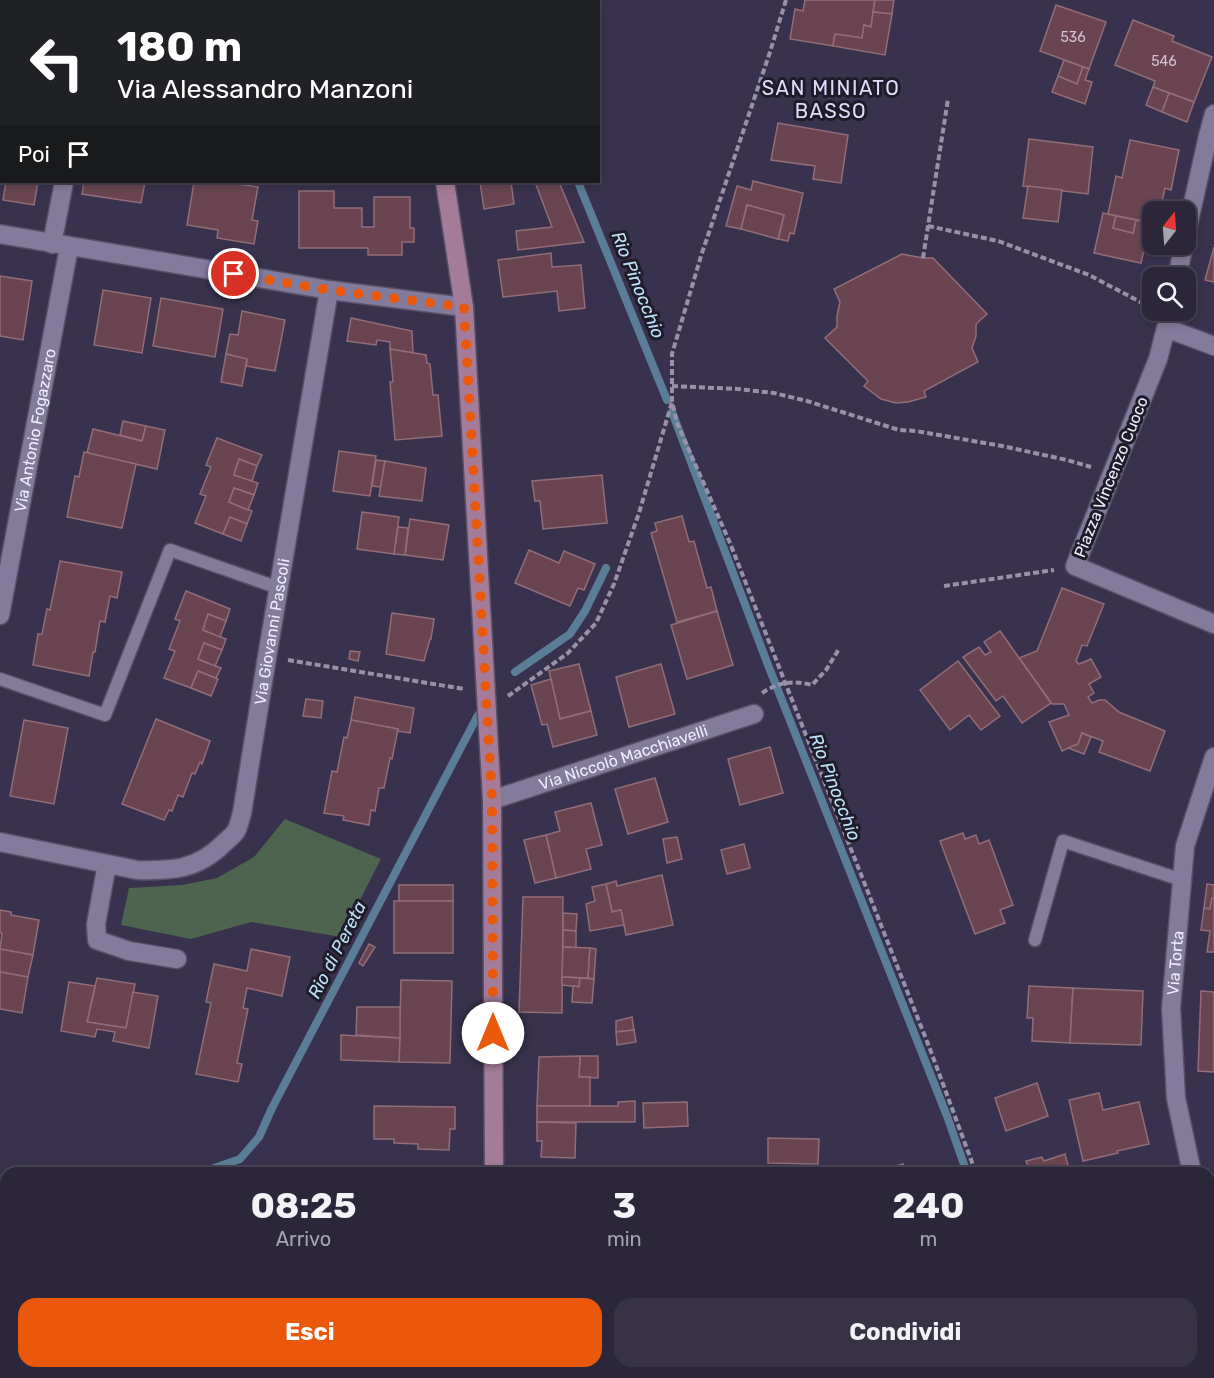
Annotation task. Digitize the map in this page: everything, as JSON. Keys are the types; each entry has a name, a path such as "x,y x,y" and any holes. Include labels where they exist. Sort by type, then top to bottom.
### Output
{"main road":[{"path":"445,183 464,307 492,800 494,1167"}],"street":[{"path":"1193,201 1214,114"},
{"name":"Via Antonio Fogazzaro","path":"0,615 60,245 64,183"},
{"path":"0,234 329,290 464,307"},
{"name":"Via Giovanni Pascoli","path":"0,842 136,870 159,870 192,865 213,853 235,832 242,813 329,290"},
{"name":"Piazza Vincenzo Cuoco","path":"1168,321 1158,359 1075,566 1214,624"},
{"name":"Piazza Vincenzo Cuoco","path":"1171,321 1214,346"},
{"name":"Via Niccolò Macchiavelli","path":"492,800 754,714"},
{"name":"Via Torta","path":"1191,1167 1176,1098 1171,1008 1185,846 1214,757"},
{"path":"107,864 96,924 98,940 129,951 177,958"}],"lane":[{"path":"0,679 105,715 170,550 279,588"},
{"path":"1035,939 1063,841 1182,880"}],"path":[{"path":"786,0 701,256 672,354 672,401 677,423 730,543 930,1049 974,1167"},
{"path":"923,258 948,99"},
{"path":"928,226 998,241 1089,275 1142,303"},
{"path":"672,386 774,393 899,430 916,431 1056,457 1112,475"},
{"path":"487,711 568,653 596,623 614,584 639,513 672,401"},
{"path":"944,586 1075,566"},
{"path":"773,687 785,682 797,681 812,685 826,670 839,649"},
{"path":"267,657 458,688"}],"green space":[{"path":"285,819 381,859 341,937 251,922 191,939 121,925 129,888 182,885 217,878 254,857"}],"building":[{"path":"805,0 875,0 871,27 864,25 862,38 835,34 833,46 790,39 795,9 803,11"},
{"path":"875,0 894,0 892,14 873,12"},
{"path":"1056,5 1106,22 1089,69 1040,51"},
{"path":"873,12 892,14 885,55 833,46 835,34 862,38 864,25 871,27"},
{"path":"1133,20 1174,36 1172,41 1212,57 1194,102 1153,87 1155,81 1115,65"},
{"path":"1064,60 1083,67 1077,84 1058,76"},
{"path":"1083,67 1089,69 1085,80 1092,82 1085,104 1052,92 1058,76 1077,84"},
{"path":"1153,87 1169,93 1162,112 1146,105"},
{"path":"1169,93 1194,102 1187,122 1162,112"},
{"path":"778,123 848,135 841,183 813,179 815,166 771,160"},
{"path":"1029,139 1093,147 1088,194 1023,186"},
{"path":"1130,140 1179,150 1171,190 1165,188 1162,201 1142,201 1142,221 1108,214 1116,176 1122,178"},
{"path":"753,181 803,193 794,234 790,233 788,241 778,239 784,215 747,205 741,229 726,226 737,186 751,190"},
{"path":"6,183 38,183 34,205 3,200"},
{"path":"84,183 145,183 141,203 82,194"},
{"path":"194,183 231,183 258,187 252,220 258,221 254,244 217,238 218,230 187,225"},
{"path":"480,183 511,183 514,204 484,209"},
{"path":"535,183 559,183 584,242 518,250 516,231 552,227"},
{"path":"1028,186 1062,190 1058,222 1023,218"},
{"path":"299,191 334,191 334,208 362,208 362,227 374,227 374,197 410,197 410,228 414,228 414,242 402,242 402,255 368,255 368,248 299,248"},
{"path":"747,205 784,215 778,239 741,229"},
{"path":"1103,213 1116,216 1113,228 1133,233 1136,220 1142,221 1141,263 1094,253"},
{"path":"1116,216 1136,220 1133,233 1113,228"},
{"path":"1214,247 1214,282 1205,280"},
{"path":"551,253 552,267 581,265 585,308 559,311 557,291 503,297 498,260"},
{"path":"902,254 933,258 987,314 976,324 976,336 972,348 978,362 924,391 926,397 896,403 881,399 864,386 868,381 825,338 837,327 840,302 834,289"},
{"path":"0,276 32,281 23,340 0,336"},
{"path":"103,290 151,298 142,353 94,345"},
{"path":"161,298 223,309 215,357 153,346"},
{"path":"242,311 285,320 275,371 246,366 247,359 226,354 230,334 238,335"},
{"path":"351,318 412,331 413,353 390,349 390,342 377,340 376,345 347,341"},
{"path":"390,349 426,355 427,363 430,364 433,395 438,395 442,436 395,440 390,382 393,382"},
{"path":"226,354 247,359 242,386 221,382"},
{"path":"123,421 146,426 142,441 120,435"},
{"path":"146,426 165,430 157,469 87,453 93,429 142,441"},
{"path":"217,438 262,455 257,466 239,459 234,475 258,483 254,495 234,488 229,502 252,511 247,524 230,517 223,534 195,523 206,496 200,494 211,467 206,465"},
{"path":"339,451 376,456 370,496 333,491"},
{"path":"84,452 136,464 122,528 67,517 75,476 79,477"},
{"path":"239,459 257,466 252,481 234,475"},
{"path":"376,460 385,461 381,487 372,486"},
{"path":"385,461 426,468 422,501 379,496"},
{"path":"602,475 607,523 543,529 540,501 535,501 532,481"},
{"path":"234,488 254,495 248,510 229,502"},
{"path":"362,512 399,517 394,554 357,549"},
{"path":"682,516 689,542 694,541 707,588 711,587 717,611 677,622 651,533 657,531 655,523"},
{"path":"230,517 247,524 241,541 223,534"},
{"path":"410,519 449,525 443,560 405,555"},
{"path":"398,527 408,528 405,555 394,554"},
{"path":"529,550 559,563 564,551 595,564 584,590 578,588 570,606 515,583"},
{"path":"60,561 122,572 117,598 110,596 105,622 100,621 89,676 33,665 38,634 42,634 47,609 50,610"},
{"path":"1062,588 1104,604 1087,646 1082,645 1076,661 1079,664 1091,659 1101,677 1089,684 1094,693 1088,697 1092,703 1105,700 1119,712 1165,731 1150,771 1099,752 1103,741 1082,733 1078,744 1062,751 1049,722 1069,715 1064,704 1052,704 1019,658 1037,651"},
{"path":"186,591 230,609 226,621 208,614 203,630 226,639 222,650 204,643 198,659 221,668 216,678 198,671 191,688 164,678 175,651 169,649 180,621 175,619"},
{"path":"717,611 733,665 687,679 671,625"},
{"path":"392,613 434,619 424,661 386,654"},
{"path":"208,614 226,621 220,637 203,630"},
{"path":"1000,631 1051,703 1022,723 1003,696 996,701 963,657 979,647 985,655 991,652 984,642"},
{"path":"204,643 222,650 215,666 198,659"},
{"path":"350,651 360,652 358,661 349,659"},
{"path":"958,661 1000,716 981,730 969,715 950,730 920,690"},
{"path":"579,664 591,711 560,719 549,671"},
{"path":"661,664 675,714 629,727 616,677"},
{"path":"198,671 218,679 211,696 191,688"},
{"path":"551,679 560,719 591,711 597,735 553,747 547,724 542,725 531,685"},
{"path":"355,697 414,708 410,733 351,720"},
{"path":"306,699 323,701 321,718 303,716"},
{"path":"156,719 210,741 202,764 200,762 195,774 192,773 183,797 178,795 172,811 169,810 164,820 122,804"},
{"path":"24,720 68,728 54,804 10,796"},
{"path":"351,720 398,729 384,788 379,788 375,811 371,810 369,825 343,820 344,816 324,813 332,771 337,772 344,737 347,738"},
{"path":"1082,733 1091,737 1084,754 1068,748 1078,744"},
{"path":"770,747 783,793 740,805 728,759"},
{"path":"655,778 668,822 628,834 615,789"},
{"path":"591,803 602,845 586,849 591,869 556,878 546,835 560,831 555,812"},
{"path":"963,833 965,839 976,835 979,844 989,840 1013,905 1000,910 1005,923 975,934 940,841"},
{"path":"546,835 556,878 535,883 524,840"},
{"path":"677,837 682,859 667,863 663,839"},
{"path":"744,844 750,868 727,874 721,850"},
{"path":"662,875 673,925 626,935 621,910 612,912 606,884 616,881 617,886"},
{"path":"606,884 612,912 621,910 624,925 590,931 586,904 595,901 592,887"},
{"path":"1207,884 1214,885 1214,898 1212,898 1210,909 1204,908"},
{"path":"399,885 453,885 453,901 399,901"},
{"path":"523,897 563,897 562,1013 519,1012"},
{"path":"1212,898 1214,898 1214,952 1207,952 1210,931 1201,930 1204,908 1210,909"},
{"path":"394,901 453,901 453,953 394,953"},
{"path":"0,910 11,912 11,915 39,920 33,955 0,949 2,933 0,933"},
{"path":"563,913 577,914 576,931 563,930"},
{"path":"563,930 576,931 576,948 563,947"},
{"path":"369,944 375,947 363,966 359,963"},
{"path":"563,947 590,948 588,978 562,977"},
{"path":"590,948 596,949 594,979 588,978"},
{"path":"0,949 33,955 28,977 0,972"},
{"path":"251,949 290,957 282,996 247,988 243,1008 248,1009 237,1063 242,1064 238,1082 196,1074 211,1003 206,1002 214,964 247,971"},
{"path":"0,972 28,977 22,1013 0,1009"},
{"path":"562,977 580,978 579,987 562,985"},
{"path":"97,978 135,984 126,1028 87,1022"},
{"path":"580,978 594,979 592,1003 572,1002 573,986 579,987"},
{"path":"401,980 452,981 450,1063 399,1062"},
{"path":"69,982 95,986 87,1022 126,1028 133,992 158,996 149,1048 113,1041 115,1032 97,1029 95,1037 61,1031"},
{"path":"1029,986 1073,988 1070,1043 1032,1041 1033,1018 1027,1018"},
{"path":"1073,988 1143,991 1141,1045 1070,1043"},
{"path":"1201,991 1214,992 1214,1072 1198,1071"},
{"path":"357,1007 400,1007 400,1038 356,1035"},
{"path":"632,1017 634,1030 616,1032 616,1021"},
{"path":"634,1030 636,1042 617,1045 616,1032"},
{"path":"341,1035 400,1038 399,1062 341,1060"},
{"path":"580,1056 598,1056 598,1078 579,1077"},
{"path":"580,1056 579,1077 590,1077 590,1106 537,1106 539,1057"},
{"path":"1037,1083 1048,1116 1006,1131 995,1098"},
{"path":"1099,1093 1103,1110 1139,1102 1149,1144 1083,1161 1069,1100"},
{"path":"635,1101 635,1122 537,1122 537,1106 618,1106 618,1102"},
{"path":"687,1102 688,1126 644,1128 643,1103"},
{"path":"374,1106 455,1107 455,1129 450,1129 449,1150 418,1149 418,1144 394,1143 394,1139 374,1139"},
{"path":"537,1122 576,1123 575,1158 541,1157 542,1141 537,1141"},
{"path":"768,1138 819,1139 818,1164 768,1163"},
{"path":"1065,1154 1068,1167 1028,1167 1026,1161 1042,1157 1044,1161"}],"waterway":[{"name":"Rio Pinocchio","path":"578,183 667,400"},
{"name":"Rio Pinocchio","path":"672,412 768,665 947,1116 965,1167"},
{"name":"Rio di Pereta","path":"515,672 570,634 585,611 606,568"},
{"name":"Rio di Pereta","path":"217,1167 240,1159 259,1137 272,1108 478,715"}],"district":[{"name":"SAN MINIATO BASSO","path":"831,100"}],"route":[{"path":"234,274 329,290 464,307 492,800 493,1033"}]}
